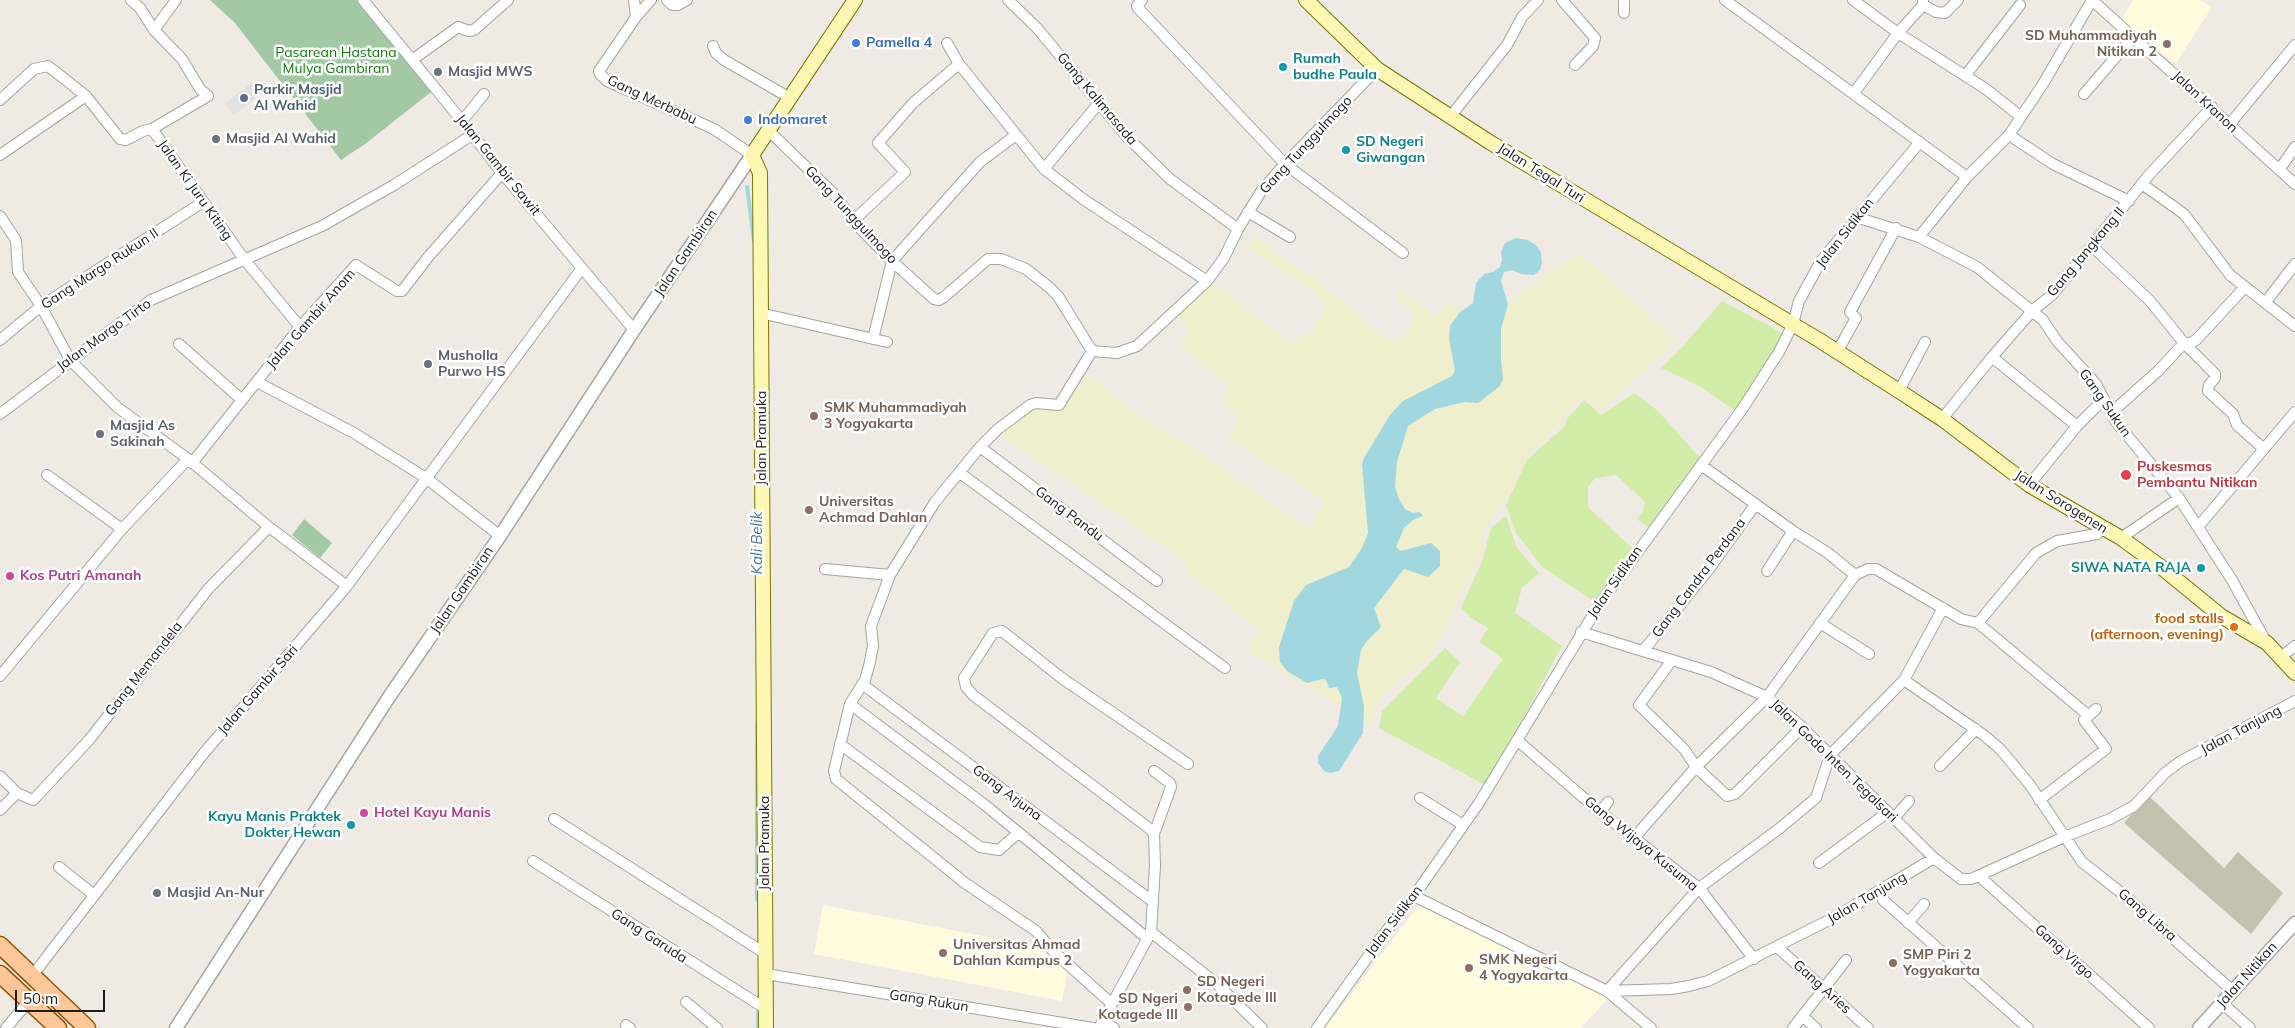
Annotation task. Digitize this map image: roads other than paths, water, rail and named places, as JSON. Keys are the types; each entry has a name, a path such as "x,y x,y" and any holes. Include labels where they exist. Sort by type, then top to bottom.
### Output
{"main road":[{"path":"752,155 855,0"},
{"name":"Jalan Tegal Turi","path":"1306,0 1377,69 1450,117 1621,223 1793,324"},
{"name":"Jalan Pramuka","path":"752,155 760,173 766,1028"},
{"name":"Jalan Sorogenen","path":"1793,324 1942,419 2029,485 2121,538 2221,616 2267,642 2279,658 2295,674"},
{"path":"0,946 87,1028"},
{"path":"0,974 58,1028"}],"street":[{"path":"131,0 140,8 154,30 176,0"},
{"name":"Jalan Gambir Sawit","path":"363,0 502,173 634,330"},
{"path":"412,60 458,27 469,31 474,30 508,0"},
{"path":"634,0 636,17"},
{"path":"636,17 651,0"},
{"path":"667,0 672,5 678,5 687,0"},
{"name":"Gang Kalimasada","path":"1008,0 1037,28 1127,138 1170,179 1238,228"},
{"path":"1142,0 1137,6 1138,8 1284,164 1403,253"},
{"path":"1450,117 1507,45 1522,17 1538,0"},
{"path":"1562,0 1595,38 1593,46 1575,65"},
{"path":"1624,0 1624,13"},
{"path":"1725,0 1967,177"},
{"path":"1853,0 1898,33 1986,89 2021,117"},
{"path":"1854,93 1923,2 1936,12 1945,13 1958,0"},
{"path":"1919,237 1967,177 2009,135 2043,84 2092,0"},
{"name":"Jalan Kranon","path":"2092,0 2295,184"},
{"path":"1965,76 2020,5"},
{"name":"Gang Merbabu","path":"636,17 599,71 603,78 714,129 752,155"},
{"name":"Jalan Ki Juru Kiting","path":"154,30 182,59 200,88 208,96 152,129 244,259 300,327"},
{"path":"2084,94 2133,37"},
{"path":"947,44 959,64 1044,169 1083,199 1207,281"},
{"path":"2229,125 2295,45"},
{"path":"713,46 716,53 724,60 790,98"},
{"path":"853,220 905,172 878,143 913,103 959,64"},
{"path":"0,100 34,69 48,66 86,96 120,139 126,140 143,131 152,129"},
{"name":"Gang Tunggulmogo","path":"768,130 833,193 853,220 892,261 934,299 939,300 988,259 992,258 1017,264 1040,278 1058,296 1092,351 1117,353 1133,348 1207,281 1224,258 1238,228 1262,190 1284,164 1377,69"},
{"path":"462,121 484,94"},
{"path":"0,155 86,96"},
{"path":"1044,169 1099,103"},
{"name":"Gang Jangkang II","path":"1942,419 1992,357 2033,310 2052,295 2142,184 2212,107"},
{"path":"873,338 892,261 980,162 1016,134"},
{"name":"Jalan Margo Tirto","path":"0,414 151,300 322,226 394,185 472,135"},
{"path":"2009,135 2053,164 2129,201"},
{"name":"Jalan Sidikan","path":"1317,1028 1384,934 1414,896 1495,779 1599,604 1744,408 1779,352 1793,324 1799,301 1821,261 1920,142"},
{"path":"2279,170 2295,147"},
{"name":"Jalan Gambiran","path":"176,1028 389,697 500,536 634,330 752,155"},
{"name":"Jalan Gambir Anom","path":"0,676 122,529 190,461 257,382 300,327 356,265 397,291 402,291 429,256 502,173"},
{"path":"2142,184 2184,214 2230,275 2295,326"},
{"name":"Gang Margo Rukun II","path":"0,340 41,306 203,202"},
{"path":"1248,212 1290,237"},
{"path":"0,216 16,240 18,272 41,306 70,360 117,407 190,461 270,527 347,586"},
{"name":"Gang Sukun","path":"1856,217 1896,228 1919,237 1977,266 2015,298 2033,310 2057,341 2096,384 2116,422 2178,498 2232,580 2267,642"},
{"path":"1837,352 1856,318 1850,312 1896,228"},
{"path":"2092,246 2150,300 2184,343 2215,374 2215,378 2209,385 2208,391 2233,414 2237,425 2264,449"},
{"path":"2265,303 2295,264"},
{"name":"Jalan Gambir Sari","path":"32,976 213,742 347,586 582,268"},
{"path":"2111,413 2158,371 2184,343 2196,340 2246,287"},
{"path":"760,313 887,342"},
{"path":"1899,391 1924,342"},
{"path":"178,344 242,400"},
{"path":"1092,351 1059,405 1036,403 1030,405 998,429 980,447 935,502 890,576 871,626 872,646 869,666 862,684 850,704 834,771 836,779 965,883 1036,931 1053,951 1112,1004"},
{"path":"1992,357 2077,426"},
{"path":"257,382 354,433 426,478 500,536"},
{"path":"2029,485 2077,426 2104,399"},
{"path":"2198,528 2295,412"},
{"name":"Gang Pandu","path":"980,447 1157,580"},
{"path":"1701,465 1755,505 1828,553 1856,575"},
{"path":"960,473 1225,668"},
{"path":"47,475 122,529"},
{"path":"2121,538 2178,498"},
{"name":"Gang Candra Perdana","path":"1643,651 1679,607 1755,505"},
{"name":"Gang Memandela","path":"17,793 33,800 36,797 89,740 209,588 270,527"},
{"path":"1978,623 2036,553 2057,541 2097,534 2101,527"},
{"path":"1767,571 1793,531"},
{"path":"1634,838 1696,767 1767,697 1856,575 1868,568 1876,569 1961,619 1978,623 2092,712 2084,720 2106,749 2039,800"},
{"path":"825,569 890,576"},
{"path":"1651,1028 1607,991 1699,888 1816,798 1830,755 1904,680 1943,608"},
{"path":"1820,623 1868,654"},
{"path":"1154,834 1150,829 973,695 966,687 964,678 993,633 1002,631 1063,679 1188,764"},
{"name":"Jalan Godo Inten Tegalsari","path":"1581,632 1710,672 1767,697 1802,727 1934,858"},
{"path":"2279,658 2295,646"},
{"path":"1672,660 1639,705 1684,749 1696,767 1725,794 1733,796 1802,727"},
{"name":"Gang Libra","path":"1904,680 1976,729 2001,750 2020,770 2082,862 2119,890 2233,990"},
{"name":"Gang Arjuna","path":"862,684 1152,901"},
{"name":"Jalan Tanjung","path":"1414,896 1607,991 1671,989 1689,986 1708,981 1777,947 1874,896 1934,858 1961,879 1979,876 2064,837 2110,819 2134,806 2172,767 2295,701"},
{"path":"850,704 1149,935 1217,984 1262,1028"},
{"path":"1940,766 1976,729"},
{"name":"Gang Wijaya Kusuma","path":"1517,740 1600,812 1699,888 1754,959"},
{"path":"840,744 980,847 999,850 1018,832"},
{"path":"1114,1028 1101,1024 1149,935 1155,866 1154,834 1171,787 1170,783 1154,770"},
{"path":"0,776 17,793 0,810"},
{"path":"1420,798 1463,826"},
{"path":"1819,863 1909,801"},
{"path":"1600,812 1608,802"},
{"path":"554,819 766,954"},
{"name":"Gang Garuda","path":"533,861 766,1009"},
{"path":"59,866 94,895"},
{"name":"Gang Virgo","path":"1979,876 2149,1028"},
{"path":"1883,900 2028,1028"},
{"path":"1908,922 1924,904"},
{"name":"Jalan Nitikan","path":"2199,1028 2295,923"},
{"name":"Gang Aries","path":"1777,947 1868,1028"},
{"path":"1792,1028 1822,987 1846,960"},
{"name":"Gang Rukun","path":"766,974 1093,1028"},
{"path":"6,1028 29,1001"},
{"path":"686,1002 717,1028"},
{"path":"2222,1002 2250,1028"},
{"path":"1802,1016 1816,1028"}],"water":[{"path":"1516,238 1528,240 1536,245 1541,252 1542,263 1540,270 1534,275 1521,274 1512,270 1504,272 1501,281 1508,304 1501,329 1503,379 1500,386 1478,403 1465,402 1435,409 1408,426 1397,462 1395,487 1399,499 1405,509 1413,513 1420,512 1423,516 1413,520 1404,528 1396,547 1401,551 1431,543 1440,551 1440,566 1428,577 1404,569 1374,608 1381,627 1361,650 1357,673 1364,706 1363,733 1339,771 1330,773 1324,771 1318,763 1318,756 1338,726 1342,698 1337,687 1329,688 1326,680 1307,683 1287,671 1280,662 1279,647 1294,601 1306,585 1349,567 1362,548 1368,533 1362,465 1364,458 1390,415 1403,401 1452,376 1455,370 1449,339 1450,326 1460,312 1473,303 1476,283 1484,274 1493,272 1500,267 1502,260 1501,252 1505,243"}],"waterway":[{"name":"Kali Belik","path":"747,187 754,241"},
{"name":"Kali Belik","path":"757,722 757,900"},
{"path":"758,1012 758,1028"}],"place":[{"name":"Pamella 4","path":"856,43"},
{"name":"SD Muhammadiyah Nitikan 2","path":"2167,44"},
{"name":"Rumah budhe Paula","path":"1283,67"},
{"name":"Masjid MWS","path":"438,72"},
{"name":"Parkir Masjid Al Wahid","path":"244,98"},
{"name":"Indomaret","path":"748,120"},
{"name":"Masjid Al Wahid","path":"216,139"},
{"name":"SD Negeri Giwangan","path":"1346,150"},
{"name":"Musholla Purwo HS","path":"428,364"},
{"name":"SMK Muhammadiyah 3 Yogyakarta","path":"814,416"},
{"name":"Masjid As Sakinah","path":"100,434"},
{"name":"Puskesmas Pembantu Nitikan","path":"2126,475"},
{"name":"Universitas Achmad Dahlan","path":"809,510"},
{"name":"SIWA NATA RAJA","path":"2201,568"},
{"name":"Kos Putri Amanah","path":"10,576"},
{"name":"food stalls (afternoon, evening)","path":"2234,627"},
{"name":"Hotel Kayu Manis","path":"364,813"},
{"name":"Kayu Manis Praktek Dokter Hewan","path":"351,825"},
{"name":"Masjid An-Nur","path":"157,893"},
{"name":"Universitas Ahmad Dahlan Kampus 2","path":"943,953"},
{"name":"SMP Piri 2 Yogyakarta","path":"1893,963"},
{"name":"SMK Negeri 4 Yogyakarta","path":"1469,968"},
{"name":"SD Negeri Kotagede III","path":"1187,990"},
{"name":"SD Ngeri Kotagede III","path":"1188,1007"}],"park label":[{"name":"Pasarean Hastana Mulya Gambiran","path":"336,62"}]}
